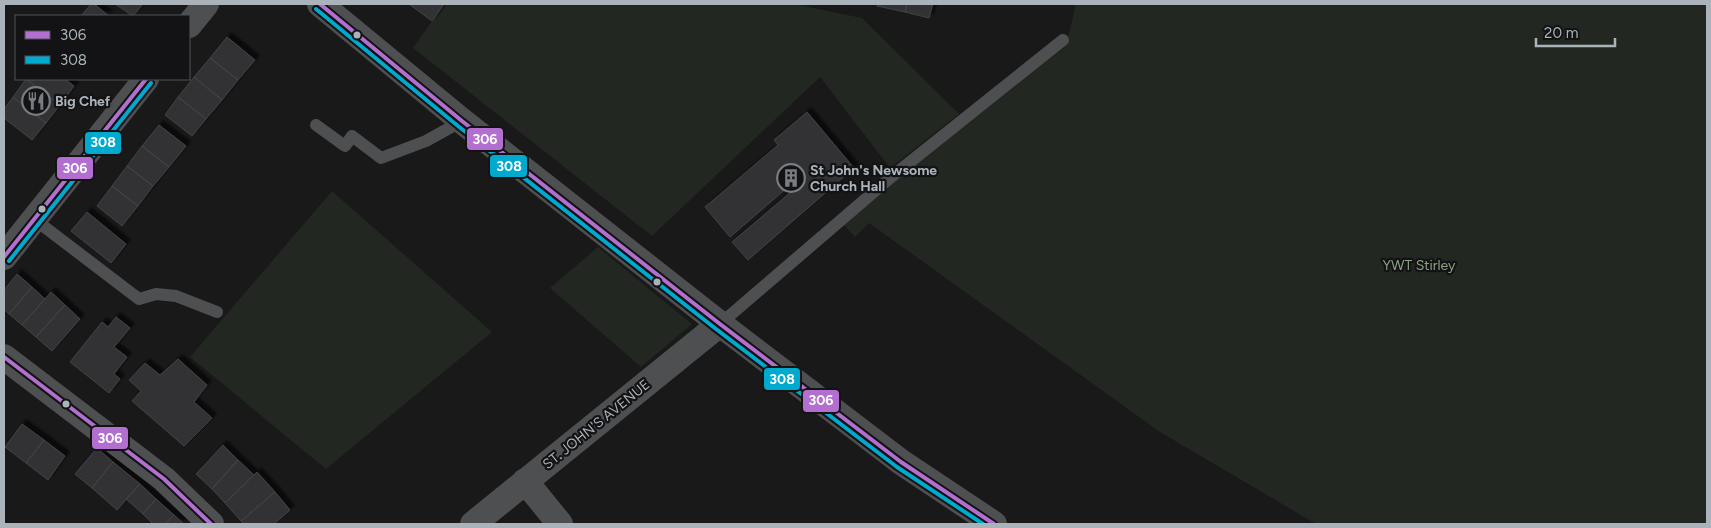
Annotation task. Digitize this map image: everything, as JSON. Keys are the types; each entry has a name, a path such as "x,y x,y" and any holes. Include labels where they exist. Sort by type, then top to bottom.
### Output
{"street":[{"path":"190,24 206,4"},
{"path":"320,4 462,121 720,324 901,462 994,524"},
{"path":"4,257 145,80"},
{"name":"ST. JOHN'S AVENUE","path":"473,524 720,324"},
{"path":"4,357 164,479 211,524"},
{"path":"525,481 560,524"}],"lane":[{"path":"720,324 890,178 1063,40"},
{"path":"316,125 345,146 352,136 381,158 426,141 462,121"},
{"path":"34,219 139,298 156,294 176,296 217,312"}],"green space":[{"path":"444,4 794,4 862,18 959,114 890,168 820,77 652,236 413,48"},
{"name":"YWT Stirley","path":"1076,4 1707,4 1707,524 1316,524 1160,432 869,223 855,237 842,223 1066,46"},
{"path":"332,191 492,332 326,469 190,357"},
{"path":"598,247 692,324 641,367 550,288"}],"building":[{"path":"91,4 94,4 108,15 82,15"},
{"path":"115,4 143,4 134,15"},
{"path":"409,4 444,4 432,21"},
{"path":"878,4 907,4 905,12 877,6"},
{"path":"907,4 933,4 929,18 905,12"},
{"path":"227,37 255,60 238,80 210,58"},
{"path":"210,58 238,80 222,100 194,77"},
{"path":"194,77 222,100 206,119 178,97"},
{"name":"Big Chef","path":"25,80 27,80 60,105 46,123 13,97"},
{"path":"27,80 66,80 74,86 60,105"},
{"path":"13,97 46,123 32,140 4,118 4,109"},
{"path":"178,97 206,119 192,136 165,115"},
{"name":"St John's Newsome Church Hall","path":"807,112 854,168 748,260 732,242 792,191 788,187 730,237 705,207 778,145 774,140"},
{"path":"159,125 186,146 169,167 142,146"},
{"path":"142,146 169,167 153,186 127,166"},
{"path":"127,166 153,186 138,206 112,186"},
{"path":"112,186 138,206 122,226 97,206"},
{"path":"87,212 126,244 111,263 71,231"},
{"path":"17,274 32,287 9,314 4,309 4,290"},
{"path":"32,287 45,299 22,325 9,314"},
{"path":"51,292 65,305 36,337 22,325"},
{"path":"65,305 80,319 52,351 36,337"},
{"path":"116,317 130,328 114,347 127,357 114,374 120,379 109,393 70,362 102,322 108,327"},
{"path":"178,359 207,385 194,402 212,418 184,446 132,401 141,391 129,380 145,363 160,375"},
{"path":"22,424 44,440 26,463 5,447"},
{"path":"44,440 65,456 48,480 26,463"},
{"path":"223,445 238,460 212,489 196,474"},
{"path":"97,448 113,462 92,488 75,474"},
{"path":"238,460 254,475 225,503 212,489"},
{"path":"113,462 140,484 117,510 92,488"},
{"path":"257,472 275,492 241,521 225,503"},
{"path":"140,484 156,499 143,514 126,499"},
{"path":"275,492 290,510 274,524 244,524 241,521"},
{"path":"156,499 174,515 165,524 153,524 143,514"},
{"path":"174,515 184,524 165,524"}],"transit line":[{"name":"306","path":"320,4 462,121 720,324 901,462 994,524"},
{"name":"308","path":"316,9 458,126 716,329 897,467 983,524"},
{"name":"306","path":"4,257 145,80"},
{"name":"308","path":"9,261 151,83"},
{"name":"306","path":"4,357 164,479 211,524"}],"place":[{"name":"Big Chef","path":"36,101"},
{"name":"St John's Newsome Church Hall","path":"791,178"}]}
